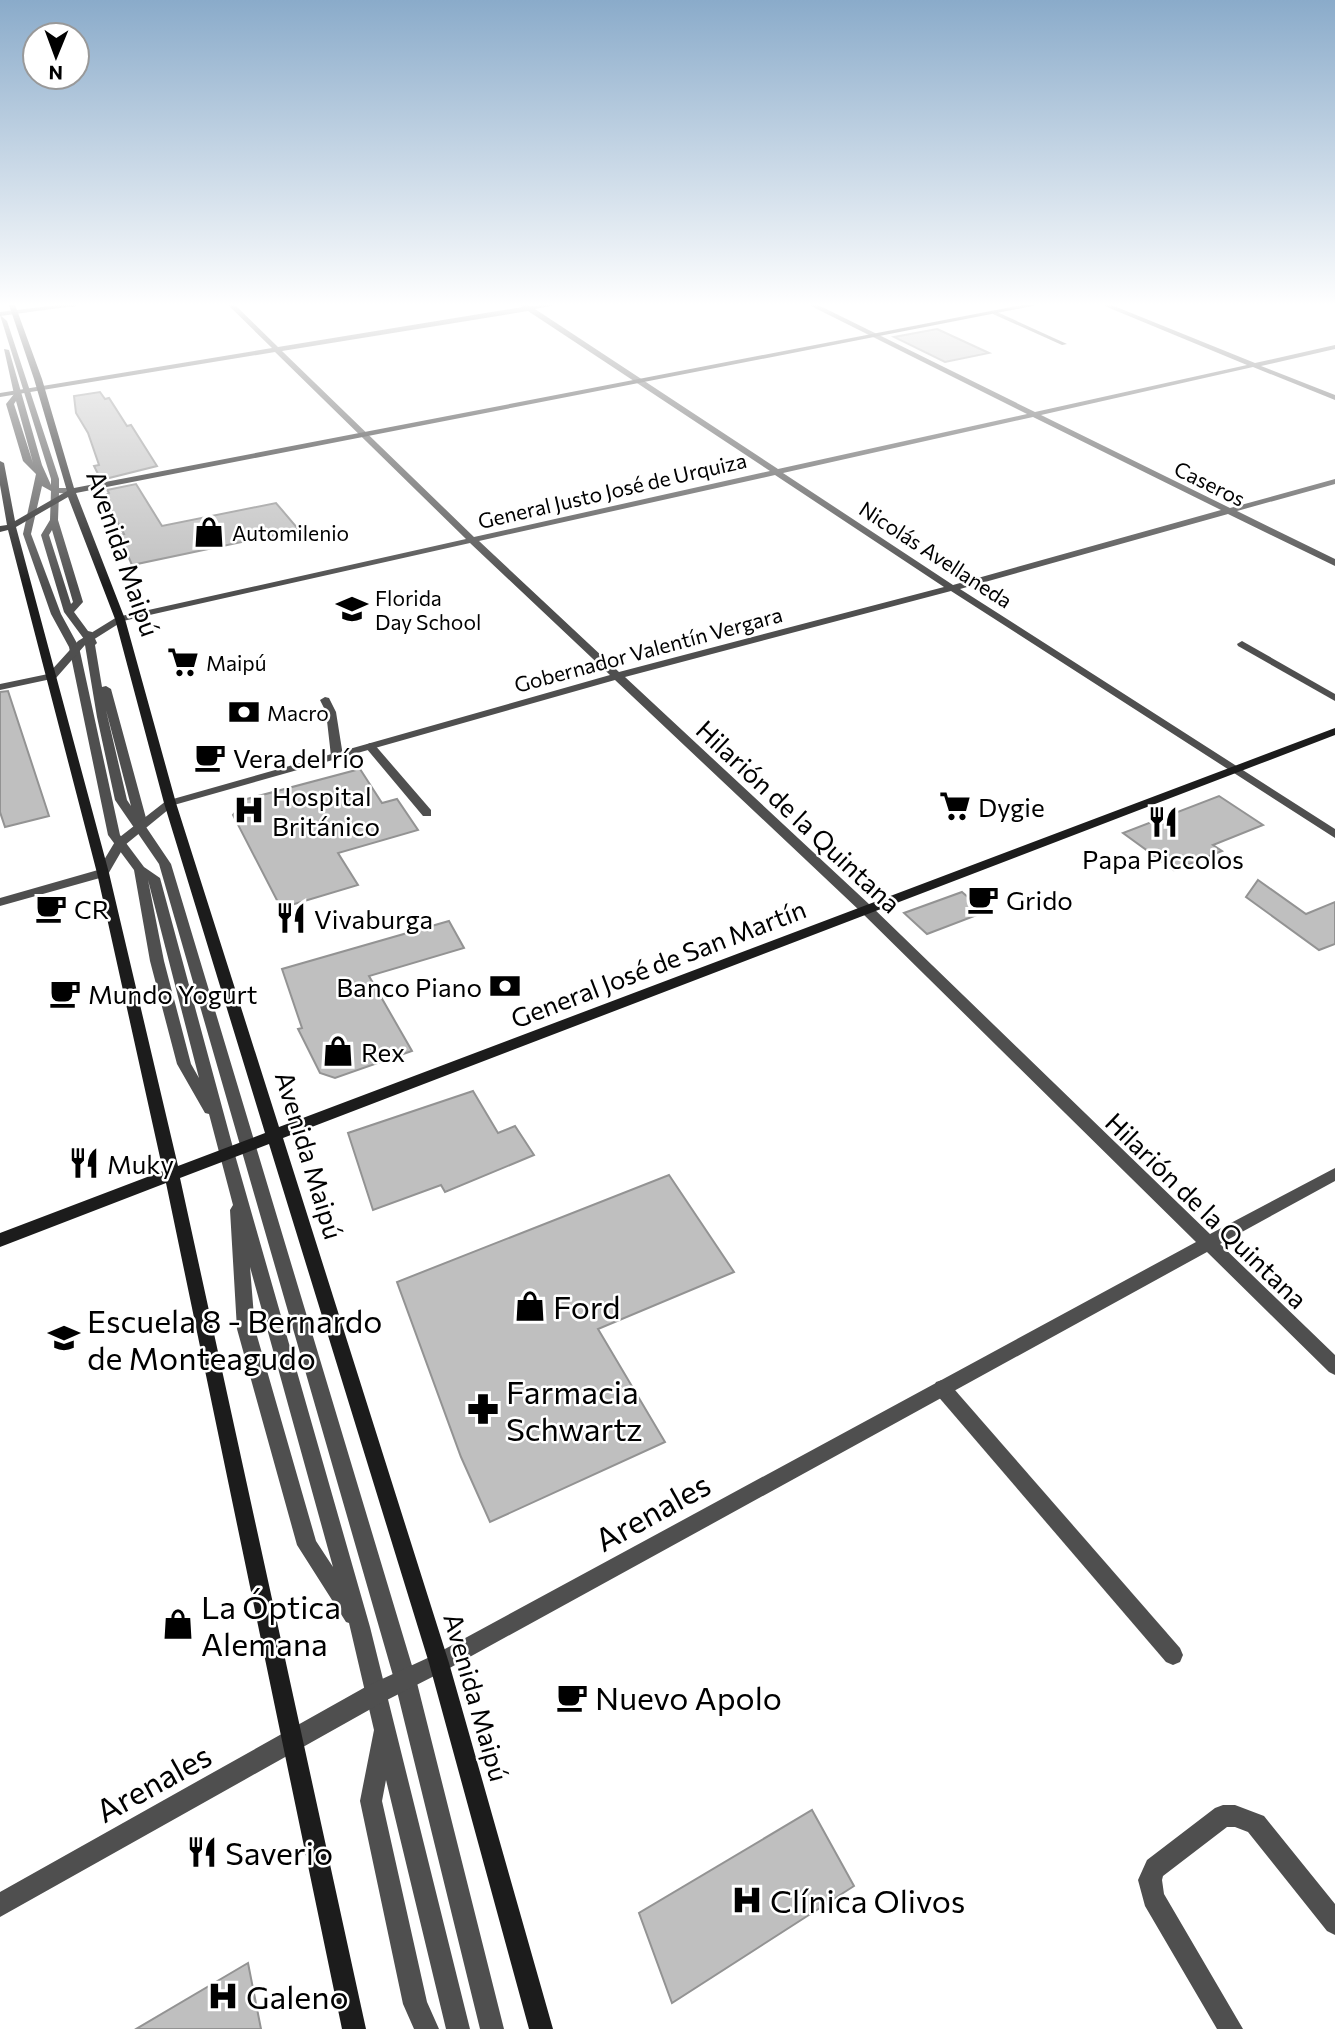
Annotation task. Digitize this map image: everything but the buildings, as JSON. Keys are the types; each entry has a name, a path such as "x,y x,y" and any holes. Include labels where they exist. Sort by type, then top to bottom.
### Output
{"main road":[{"name":"Avenida Maipú","path":"43,397 76,512 120,619 170,803 439,1663 541,2029"},
{"path":"0,529 12,526 55,496 72,491 557,397"},
{"path":"0,463 12,526 103,873 171,1174 354,2029"},
{"name":"General José de San Martín","path":"0,1240 1335,731"}],"street":[{"path":"15,397 10,404 25,432 27,461 55,496"},
{"path":"30,397 55,479 54,520 46,535 78,601 69,612 89,634 109,722 121,800 142,826 164,864 405,1679 492,2029"},
{"name":"Hilarión de la Quintana","path":"323,397 473,541 865,908 1335,1367"},
{"name":"Nicolás Avellaneda","path":"662,397 1335,834"},
{"name":"Caseros","path":"997,397 1335,564"},
{"name":"General Justo José de Urquiza","path":"52,677 74,647 89,634 120,619 1114,397"},
{"path":"40,474 29,514 27,534 57,614 74,647 114,835 141,870 154,878 176,957 173,984"},
{"name":"Gobernador Valentín Vergara","path":"103,873 120,843 170,803 618,676 953,588 1335,481"},
{"path":"1242,644 1335,698"},
{"path":"0,687 52,677"},
{"path":"325,700 331,712 337,756"},
{"path":"370,746 427,813"},
{"path":"141,870 157,961 173,984 236,1181 360,1628 458,2029"},
{"path":"0,902 103,873"},
{"name":"Arenales","path":"0,1905 377,1693 439,1663 1335,1174"},
{"path":"236,1181 246,1329 307,1545 360,1628"},
{"path":"942,1388 1173,1655"},
{"path":"385,1729 371,1801 415,2004 427,2029"},
{"path":"1231,2029 1153,1898 1150,1880 1155,1868 1223,1816 1235,1816 1256,1824 1335,1923"}],"place":[{"name":"Automilenio","path":"209,532"},
{"name":"Florida Day School","path":"352,609"},
{"name":"Maipú","path":"183,662"},
{"name":"Macro","path":"244,712"},
{"name":"Vera del río","path":"210,757"},
{"name":"Dygie","path":"955,806"},
{"name":"Hospital Británico","path":"249,810"},
{"name":"Papa Piccolos","path":"1163,822"},
{"name":"Grido","path":"983,899"},
{"name":"CR","path":"51,908"},
{"name":"Vivaburga","path":"291,918"},
{"name":"Banco Piano","path":"505,986"},
{"name":"Mundo Yogurt","path":"65,993"},
{"name":"Rex","path":"338,1051"},
{"name":"Muky","path":"84,1163"},
{"name":"Ford","path":"530,1306"},
{"name":"Escuela 8 - Bernardo de Monteagudo","path":"64,1338"},
{"name":"Farmacia Schwartz","path":"483,1409"},
{"name":"La Óptica Alemana","path":"178,1624"},
{"name":"Nuevo Apolo","path":"572,1697"},
{"name":"Saverio","path":"202,1852"},
{"name":"Clínica Olivos","path":"747,1900"},
{"name":"Galeno","path":"223,1996"}]}
